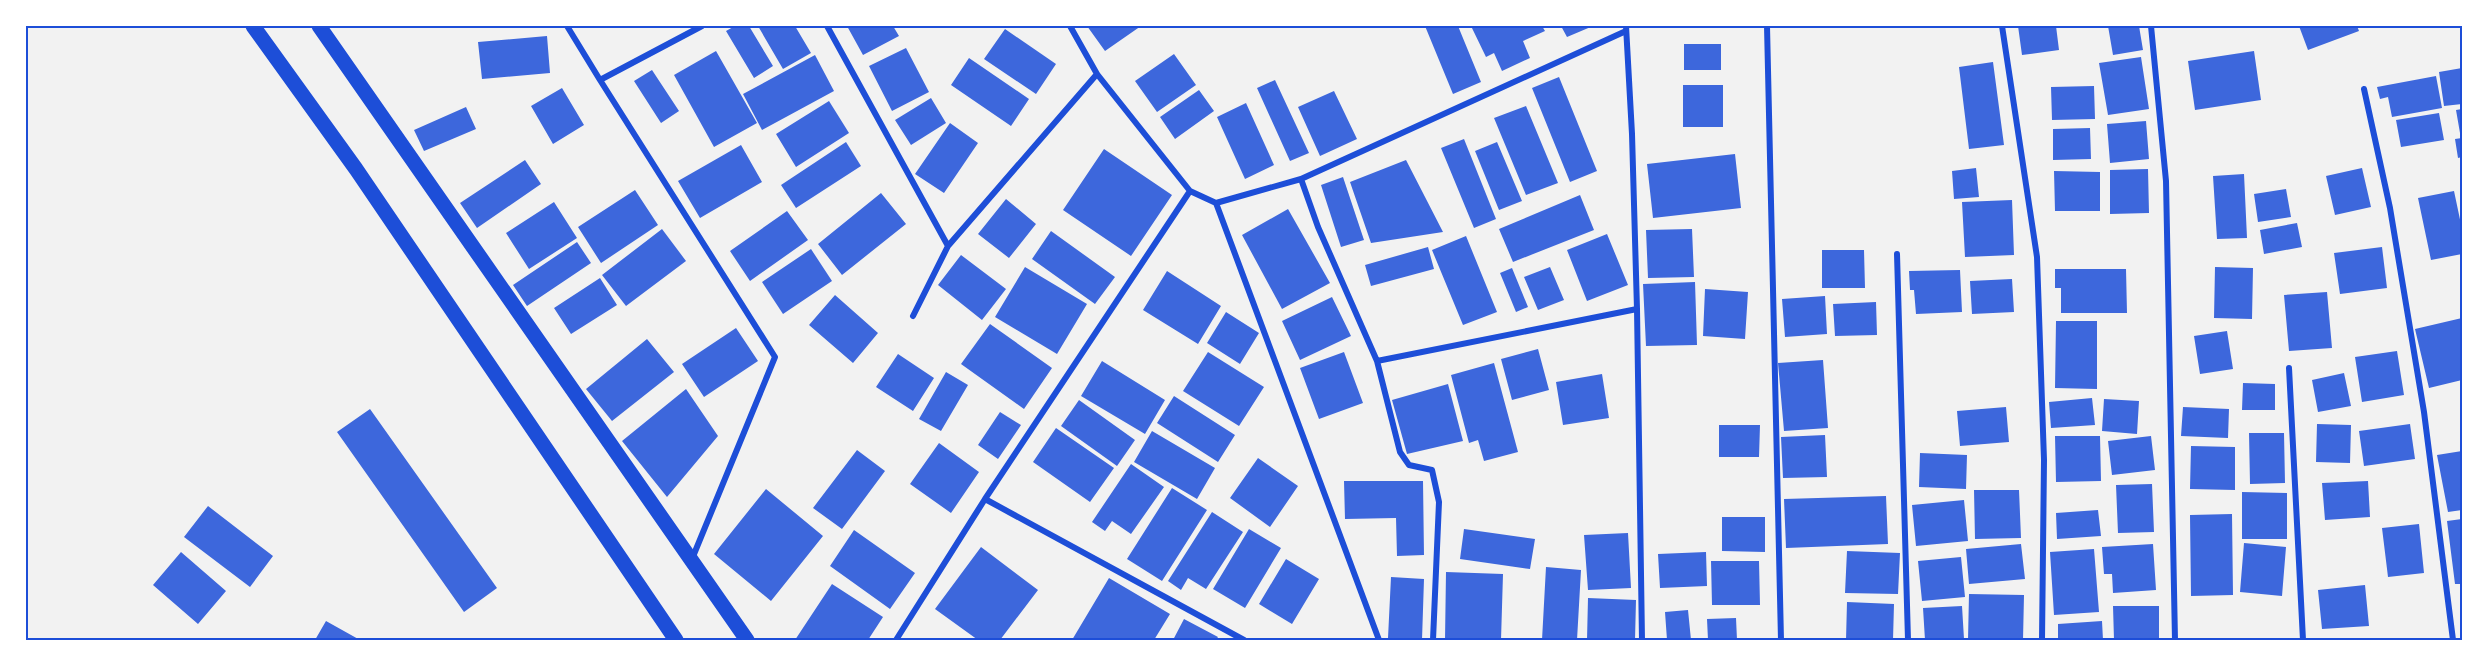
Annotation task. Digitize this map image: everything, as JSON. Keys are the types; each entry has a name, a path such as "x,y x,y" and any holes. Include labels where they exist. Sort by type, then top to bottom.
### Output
{"main road":[{"path":"253,26 356,169 676,640"},
{"path":"319,26 747,640"}],"street":[{"path":"567,26 775,357 691,561"},
{"path":"600,80 702,26"},
{"path":"826,26 948,246"},
{"path":"1070,26 1097,74 1190,191 1216,203 1301,179 1626,28 1632,134 1637,309 1642,640"},
{"path":"1767,26 1781,640"},
{"path":"2002,26 2037,257 2044,460 2042,640"},
{"path":"2151,26 2166,181 2175,640"},
{"path":"913,316 948,246 1097,74"},
{"path":"2364,89 2394,231 2424,412 2453,640"},
{"path":"1301,179 1318,227 1377,360 1400,452 1409,465 1432,470 1439,502 1433,640"},
{"path":"896,640 985,499 1190,191"},
{"path":"1216,203 1379,640"},
{"path":"1897,254 1908,640"},
{"path":"1377,360 1637,309"},
{"path":"2289,368 2303,640"},
{"path":"985,499 1244,640"}],"building":[{"path":"735,26 749,26 773,66 754,78 726,31"},
{"path":"758,26 795,26 811,53 783,69"},
{"path":"847,26 893,26 899,36 863,55"},
{"path":"1087,26 1141,26 1105,51"},
{"path":"1425,26 1458,26 1481,82 1453,94"},
{"path":"1471,26 1542,26 1545,31 1523,41 1530,58 1502,71 1494,53 1486,57"},
{"path":"1561,26 1593,26 1567,37"},
{"path":"2018,26 2056,26 2059,50 2022,55"},
{"path":"2108,26 2139,26 2143,50 2113,55"},
{"path":"2299,26 2357,26 2359,31 2308,50"},
{"path":"1005,29 1056,64 1036,94 984,59"},
{"path":"547,36 550,73 482,79 478,42"},
{"path":"1684,44 1721,44 1721,70 1684,70"},
{"path":"906,48 929,92 892,111 869,66"},
{"path":"716,51 757,123 714,147 674,75"},
{"path":"2254,51 2261,100 2195,110 2188,61"},
{"path":"1174,54 1196,85 1157,112 1135,81"},
{"path":"815,55 834,91 762,130 743,94"},
{"path":"2141,57 2149,109 2108,115 2099,63"},
{"path":"969,58 1029,99 1011,126 951,85"},
{"path":"1993,62 2004,145 1969,149 1959,67"},
{"path":"2462,68 2462,104 2444,106 2439,72"},
{"path":"652,70 679,111 661,123 634,81"},
{"path":"2436,76 2442,108 2392,117 2388,97 2380,99 2377,87"},
{"path":"1559,77 1597,171 1570,182 1532,88"},
{"path":"1275,80 1309,153 1290,161 1257,88"},
{"path":"1683,85 1723,85 1723,127 1683,127"},
{"path":"2094,86 2095,119 2052,120 2051,87"},
{"path":"562,88 584,125 553,144 531,106"},
{"path":"1199,90 1214,111 1175,139 1160,117"},
{"path":"1334,91 1357,139 1320,156 1298,107"},
{"path":"931,98 946,123 911,145 895,120"},
{"path":"829,101 849,133 796,167 776,134"},
{"path":"1246,103 1274,165 1245,179 1217,117"},
{"path":"1526,106 1558,183 1526,195 1494,118"},
{"path":"466,107 476,129 424,151 414,130"},
{"path":"2462,109 2462,133 2460,133 2456,110"},
{"path":"2439,113 2444,140 2401,147 2396,120"},
{"path":"2146,121 2149,159 2110,163 2107,124"},
{"path":"950,123 978,143 944,193 915,174"},
{"path":"2090,128 2091,159 2053,160 2053,129"},
{"path":"2462,138 2462,157 2458,158 2455,139"},
{"path":"1464,139 1496,219 1474,228 1441,148"},
{"path":"846,142 861,166 796,208 781,185"},
{"path":"1497,142 1522,201 1499,210 1475,151"},
{"path":"741,145 762,182 700,218 678,181"},
{"path":"1104,149 1172,195 1131,256 1063,210"},
{"path":"1735,154 1741,208 1653,218 1647,164"},
{"path":"525,160 541,184 477,228 460,203"},
{"path":"1406,160 1443,232 1371,243 1350,182"},
{"path":"1976,168 1979,197 1954,199 1952,171"},
{"path":"2362,168 2371,207 2335,215 2326,176"},
{"path":"2148,169 2149,213 2110,214 2110,170"},
{"path":"2054,171 2100,172 2100,211 2055,211"},
{"path":"2244,174 2247,238 2217,239 2213,176"},
{"path":"1343,177 1364,240 1341,247 1321,185"},
{"path":"2286,189 2291,217 2258,222 2254,194"},
{"path":"635,190 658,225 601,263 578,227"},
{"path":"2454,191 2462,229 2462,254 2431,260 2418,198"},
{"path":"881,193 906,224 842,275 818,244"},
{"path":"1580,195 1594,230 1513,262 1499,229"},
{"path":"1006,199 1036,224 1009,258 978,234"},
{"path":"2012,200 2014,255 1965,257 1962,202"},
{"path":"554,202 577,238 529,269 506,233"},
{"path":"1288,209 1330,283 1282,309 1242,235"},
{"path":"787,211 808,240 750,281 730,251"},
{"path":"2297,223 2302,247 2264,254 2260,230"},
{"path":"662,229 686,261 626,306 602,275"},
{"path":"1692,229 1694,277 1648,278 1646,230"},
{"path":"1051,231 1115,277 1095,304 1032,259"},
{"path":"1607,234 1628,285 1587,301 1567,250"},
{"path":"1466,236 1497,312 1463,325 1432,250"},
{"path":"577,242 591,263 527,306 513,285"},
{"path":"1428,247 1434,269 1371,286 1365,265"},
{"path":"2382,247 2387,288 2340,294 2334,253"},
{"path":"811,249 832,281 783,314 762,282"},
{"path":"1822,250 1864,250 1865,288 1822,288"},
{"path":"961,255 1006,289 982,320 938,285"},
{"path":"1025,267 1087,304 1057,354 995,317"},
{"path":"1550,267 1564,300 1538,310 1524,277"},
{"path":"2215,267 2253,268 2252,319 2214,318"},
{"path":"1512,268 1528,307 1516,312 1500,273"},
{"path":"2055,269 2126,269 2127,313 2061,313 2061,288 2055,288"},
{"path":"1960,270 1962,312 1916,314 1914,290 1910,290 1909,271"},
{"path":"1167,271 1221,306 1198,344 1143,310"},
{"path":"600,278 617,305 571,334 554,308"},
{"path":"2012,279 2014,312 1972,314 1970,281"},
{"path":"1695,282 1697,345 1646,346 1643,284"},
{"path":"1705,289 1748,292 1745,339 1703,336"},
{"path":"2327,292 2332,348 2289,351 2284,295"},
{"path":"835,295 878,333 853,363 809,325"},
{"path":"1825,296 1827,334 1785,337 1782,299"},
{"path":"1332,297 1351,336 1300,360 1282,321"},
{"path":"1876,302 1877,335 1835,336 1833,304"},
{"path":"1226,312 1259,333 1240,364 1207,343"},
{"path":"2462,318 2462,380 2429,388 2415,329"},
{"path":"2056,321 2097,321 2097,389 2055,388"},
{"path":"990,324 1052,368 1024,409 961,364"},
{"path":"736,328 758,361 704,397 682,364"},
{"path":"2227,331 2233,369 2200,374 2194,336"},
{"path":"647,339 674,372 612,421 586,389"},
{"path":"1538,349 1549,390 1512,400 1501,359"},
{"path":"2397,351 2404,395 2362,402 2355,357"},
{"path":"1208,352 1264,387 1239,426 1183,391"},
{"path":"1344,352 1363,403 1319,419 1300,368"},
{"path":"898,354 934,378 913,411 876,387"},
{"path":"1823,360 1828,428 1784,431 1778,363"},
{"path":"1102,361 1165,400 1145,434 1081,396"},
{"path":"1494,363 1518,452 1484,461 1478,440 1469,443 1451,375"},
{"path":"946,372 968,385 941,431 919,419"},
{"path":"2344,373 2351,406 2318,412 2312,380"},
{"path":"1602,374 1609,418 1563,425 1556,382"},
{"path":"2243,383 2275,384 2275,410 2242,410"},
{"path":"1448,384 1463,441 1407,454 1392,400"},
{"path":"686,389 718,436 667,497 622,441"},
{"path":"1174,396 1235,435 1218,462 1157,423"},
{"path":"2092,398 2095,425 2051,428 2049,402"},
{"path":"2104,399 2139,401 2137,434 2102,431"},
{"path":"1079,400 1135,440 1117,466 1061,426"},
{"path":"2006,407 2009,442 1960,446 1957,411"},
{"path":"2183,407 2229,409 2228,438 2181,436"},
{"path":"370,409 497,588 464,612 337,432"},
{"path":"1000,412 1021,425 998,459 978,445"},
{"path":"2317,424 2351,425 2350,463 2316,462"},
{"path":"2410,424 2415,459 2364,466 2359,431"},
{"path":"1719,425 1760,425 1759,457 1719,457"},
{"path":"1056,428 1114,468 1090,502 1033,462"},
{"path":"1152,431 1215,468 1197,499 1134,462"},
{"path":"2249,433 2284,433 2285,483 2250,484"},
{"path":"1825,435 1827,477 1783,478 1781,437"},
{"path":"2055,436 2100,436 2101,481 2056,482"},
{"path":"2151,436 2155,470 2112,475 2108,441"},
{"path":"939,443 979,472 951,513 910,484"},
{"path":"2191,446 2235,447 2235,490 2190,489"},
{"path":"857,450 885,471 842,529 813,508"},
{"path":"2462,451 2462,510 2448,512 2437,455"},
{"path":"1920,453 1967,455 1966,489 1919,487"},
{"path":"1258,458 1298,486 1270,527 1230,498"},
{"path":"1131,464 1164,487 1131,534 1112,521 1105,531 1092,522"},
{"path":"1344,481 1423,481 1424,555 1397,556 1396,518 1345,519"},
{"path":"2368,481 2370,517 2325,520 2322,483"},
{"path":"2152,484 2154,532 2118,533 2116,485"},
{"path":"1172,488 1207,510 1162,581 1127,559"},
{"path":"766,489 823,536 771,601 714,554"},
{"path":"1974,490 2019,490 2021,538 1975,539"},
{"path":"2242,492 2287,493 2287,539 2242,539"},
{"path":"1886,496 1888,544 1786,548 1784,499"},
{"path":"1964,500 1968,541 1916,546 1912,505"},
{"path":"208,506 273,556 250,587 184,537"},
{"path":"2098,510 2101,536 2057,539 2056,513"},
{"path":"1212,512 1243,532 1206,589 1188,578 1181,590 1168,581"},
{"path":"2232,514 2233,595 2191,596 2190,515"},
{"path":"1722,517 1765,517 1765,552 1722,551"},
{"path":"2462,519 2462,584 2455,584 2447,521"},
{"path":"2419,524 2424,573 2388,577 2382,528"},
{"path":"1249,529 1281,548 1245,608 1213,589"},
{"path":"1464,529 1535,539 1530,569 1460,559"},
{"path":"854,530 915,573 890,609 830,566"},
{"path":"1628,533 1631,588 1588,590 1584,535"},
{"path":"2244,543 2286,547 2282,596 2240,592"},
{"path":"2021,544 2025,579 1969,584 1966,549"},
{"path":"2153,544 2156,590 2113,593 2112,574 2104,574 2102,547"},
{"path":"981,547 1038,590 1000,640 978,640 935,609"},
{"path":"2094,549 2099,612 2054,615 2050,552"},
{"path":"1847,551 1900,553 1898,594 1845,593"},
{"path":"181,552 226,591 198,624 153,585"},
{"path":"1706,552 1707,586 1660,588 1658,554"},
{"path":"1961,557 1965,597 1922,601 1918,561"},
{"path":"1286,559 1319,579 1292,624 1259,604"},
{"path":"1711,561 1759,561 1760,605 1712,605"},
{"path":"1546,567 1581,570 1577,640 1542,640"},
{"path":"1446,572 1503,574 1501,640 1445,640"},
{"path":"1391,577 1424,579 1422,640 1388,638"},
{"path":"1109,578 1170,614 1154,640 1072,640"},
{"path":"832,584 883,617 868,640 795,640"},
{"path":"2365,585 2369,626 2322,629 2318,590"},
{"path":"1969,594 2024,595 2023,640 1968,640"},
{"path":"1588,598 1636,600 1635,640 1587,640"},
{"path":"1847,602 1894,604 1893,640 1846,640"},
{"path":"1962,606 1964,639 1925,640 1923,608"},
{"path":"2113,606 2159,606 2159,640 2114,640"},
{"path":"1688,610 1691,640 1667,640 1665,612"},
{"path":"1736,618 1737,640 1708,640 1707,619"},
{"path":"1184,619 1218,637 1216,640 1173,640"},
{"path":"326,621 360,640 315,640"},
{"path":"2102,621 2103,640 2058,640 2058,624"}]}
